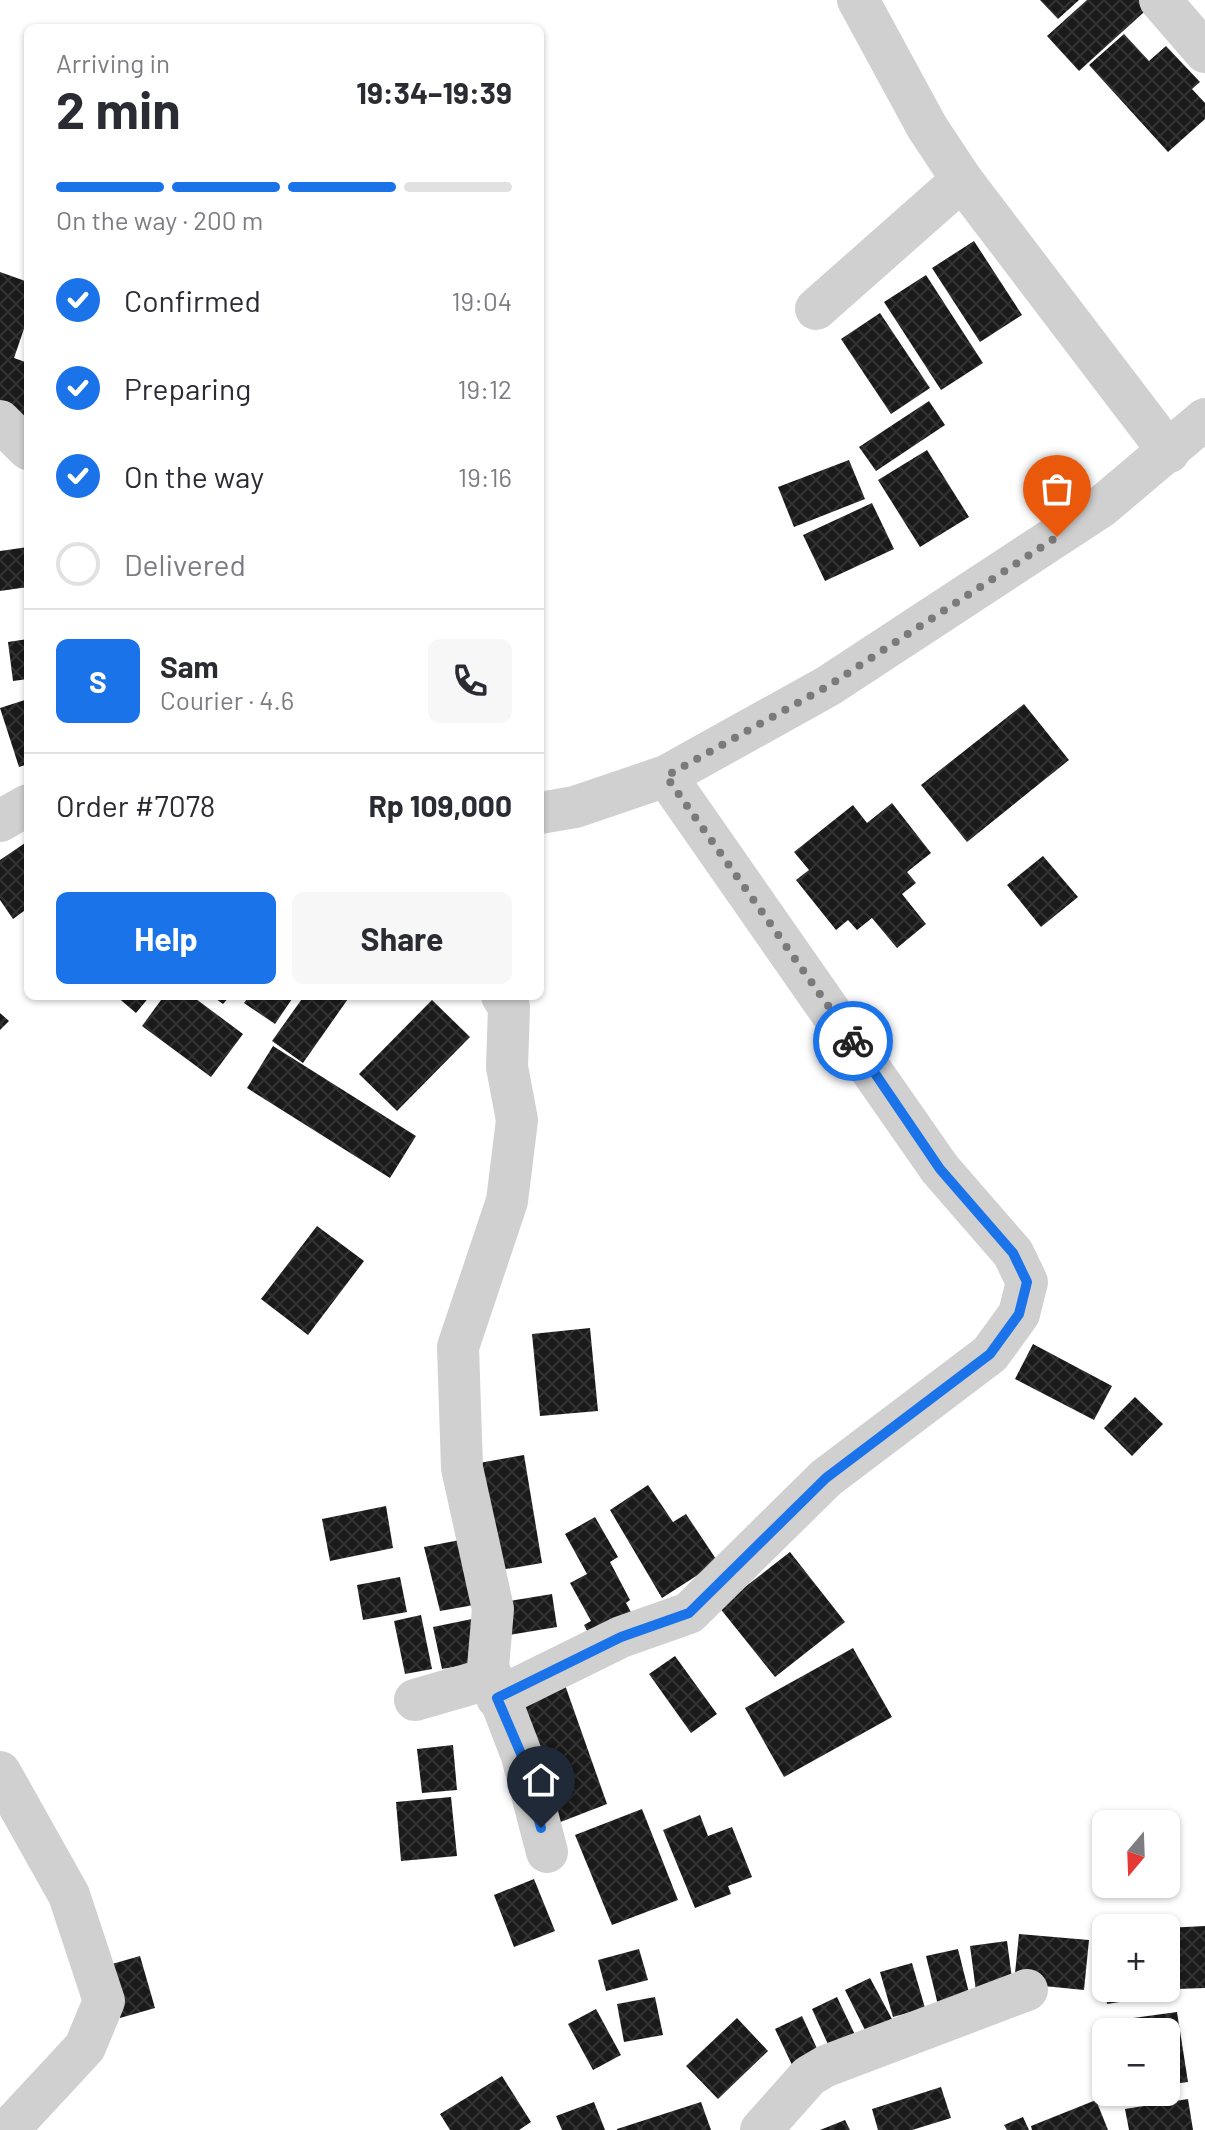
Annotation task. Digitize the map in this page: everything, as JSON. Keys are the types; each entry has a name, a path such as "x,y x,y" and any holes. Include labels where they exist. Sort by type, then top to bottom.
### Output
{"street":[{"path":"858,0 927,127 962,180 1169,452"},
{"path":"1160,0 1205,52"},
{"path":"816,309 962,180"},
{"path":"544,812 575,807 666,776 828,686 992,582 1101,507 1205,419"},
{"path":"0,421 24,445"},
{"path":"415,1700 494,1688 689,1613 826,1478 990,1354 1019,1314 1027,1282 1013,1253 940,1169 666,776"},
{"path":"0,821 24,807"},
{"path":"505,1000 509,1007 507,1067 517,1120 507,1201 483,1275 468,1309 458,1347 462,1468 493,1609 488,1667 522,1756 547,1852"},
{"path":"0,1772 69,1895 104,2001 85,2047 8,2130"},
{"path":"761,2130 809,2076 826,2066 1027,1990"}],"building":[{"path":"1040,0 1079,0 1058,19"},
{"path":"1087,0 1151,0 1154,3 1079,71 1047,36"},
{"path":"1124,34 1149,61 1166,46 1200,82 1192,89 1205,103 1205,119 1168,152 1089,65"},
{"path":"974,241 1022,315 980,342 932,268"},
{"path":"0,272 24,281 24,329 14,358 24,362 24,420 0,412"},
{"path":"926,275 983,363 941,390 884,302"},
{"path":"880,313 930,388 891,414 841,339"},
{"path":"929,401 945,425 876,471 859,447"},
{"path":"927,450 969,517 920,547 878,480"},
{"path":"849,460 865,499 794,527 778,487"},
{"path":"872,503 894,549 825,581 803,535"},
{"path":"24,548 24,588 0,591 0,551"},
{"path":"24,640 24,680 13,681 8,642"},
{"path":"24,700 24,765 19,767 0,708"},
{"path":"1024,704 1069,760 967,842 921,785"},
{"path":"892,803 931,853 907,872 916,883 902,894 926,924 897,948 872,918 857,930 848,920 836,930 796,880 809,870 794,852 853,805 867,823"},
{"path":"24,844 24,911 13,919 0,900 0,860"},
{"path":"1043,856 1078,897 1041,927 1007,885"},
{"path":"121,1000 147,1000 136,1013"},
{"path":"161,1000 197,1000 243,1034 211,1077 142,1026"},
{"path":"246,1000 291,1000 275,1024 244,1003"},
{"path":"301,1000 347,1000 303,1063 272,1041"},
{"path":"432,1000 470,1037 397,1111 359,1074"},
{"path":"0,1013 9,1021 0,1030"},
{"path":"273,1046 416,1136 390,1178 247,1088"},
{"path":"317,1226 364,1261 308,1335 261,1299"},
{"path":"590,1328 598,1411 540,1416 532,1334"},
{"path":"1033,1344 1112,1386 1094,1420 1015,1379"},
{"path":"1135,1397 1163,1424 1132,1456 1104,1428"},
{"path":"524,1455 542,1563 500,1570 479,1463"},
{"path":"648,1485 673,1522 686,1514 718,1562 662,1598 610,1510"},
{"path":"386,1506 393,1548 330,1561 322,1519"},
{"path":"595,1517 618,1557 610,1562 630,1600 626,1603 637,1623 595,1646 584,1625 591,1621 570,1583 587,1574 565,1534"},
{"path":"470,1538 474,1605 440,1611 424,1547"},
{"path":"790,1552 845,1622 775,1677 719,1607"},
{"path":"400,1577 407,1612 363,1620 357,1585"},
{"path":"552,1594 557,1627 509,1635 503,1602"},
{"path":"421,1615 432,1669 405,1674 394,1621"},
{"path":"472,1619 481,1662 442,1669 433,1627"},
{"path":"853,1648 892,1717 784,1777 745,1708"},
{"path":"675,1656 717,1714 691,1733 649,1674"},
{"path":"565,1685 607,1804 558,1823 521,1701"},
{"path":"453,1745 457,1790 422,1793 417,1749"},
{"path":"451,1797 457,1856 401,1861 396,1802"},
{"path":"642,1809 678,1900 612,1925 575,1835"},
{"path":"700,1815 708,1836 732,1827 752,1877 728,1886 731,1894 695,1908 663,1830"},
{"path":"534,1879 555,1931 514,1947 494,1895"},
{"path":"1205,1926 1205,1988 1180,1989 1180,1927"},
{"path":"1019,1934 1089,1940 1084,1990 1014,1983"},
{"path":"1007,1941 1013,1986 976,1991 970,1946"},
{"path":"639,1949 648,1980 606,1991 598,1960"},
{"path":"958,1949 970,1997 938,2005 926,1956"},
{"path":"140,1956 155,2008 120,2018 105,1966"},
{"path":"912,1963 925,2008 893,2017 880,1972"},
{"path":"870,1978 892,2019 866,2032 845,1990"},
{"path":"655,1997 663,2035 624,2042 617,2004"},
{"path":"837,1997 857,2039 831,2051 812,2009"},
{"path":"596,2009 621,2055 593,2070 568,2024"},
{"path":"1177,2012 1178,2018 1133,2018"},
{"path":"802,2016 820,2055 793,2067 775,2029"},
{"path":"737,2018 768,2051 718,2099 686,2066"},
{"path":"1180,2031 1188,2082 1180,2083"},
{"path":"502,2076 531,2122 519,2130 450,2130 440,2114"},
{"path":"941,2087 951,2118 912,2130 878,2130 872,2109"},
{"path":"1188,2099 1193,2130 1129,2130 1125,2109 1180,2106 1180,2100"},
{"path":"594,2102 605,2130 562,2130 556,2116"},
{"path":"701,2102 711,2130 617,2130 617,2129"},
{"path":"1092,2102 1092,2106 1098,2106 1108,2130 1032,2130 1031,2126"},
{"path":"1023,2117 1029,2130 1007,2130 1004,2125"},
{"path":"845,2120 850,2130 820,2130"}],"way so far":[{"path":"853,1041 666,776 828,686 1057,537"}],"route":[{"path":"541,1828 522,1756 497,1698 621,1637 689,1613 826,1478 990,1354 1019,1314 1027,1282 1013,1253 940,1169 853,1041"}]}
